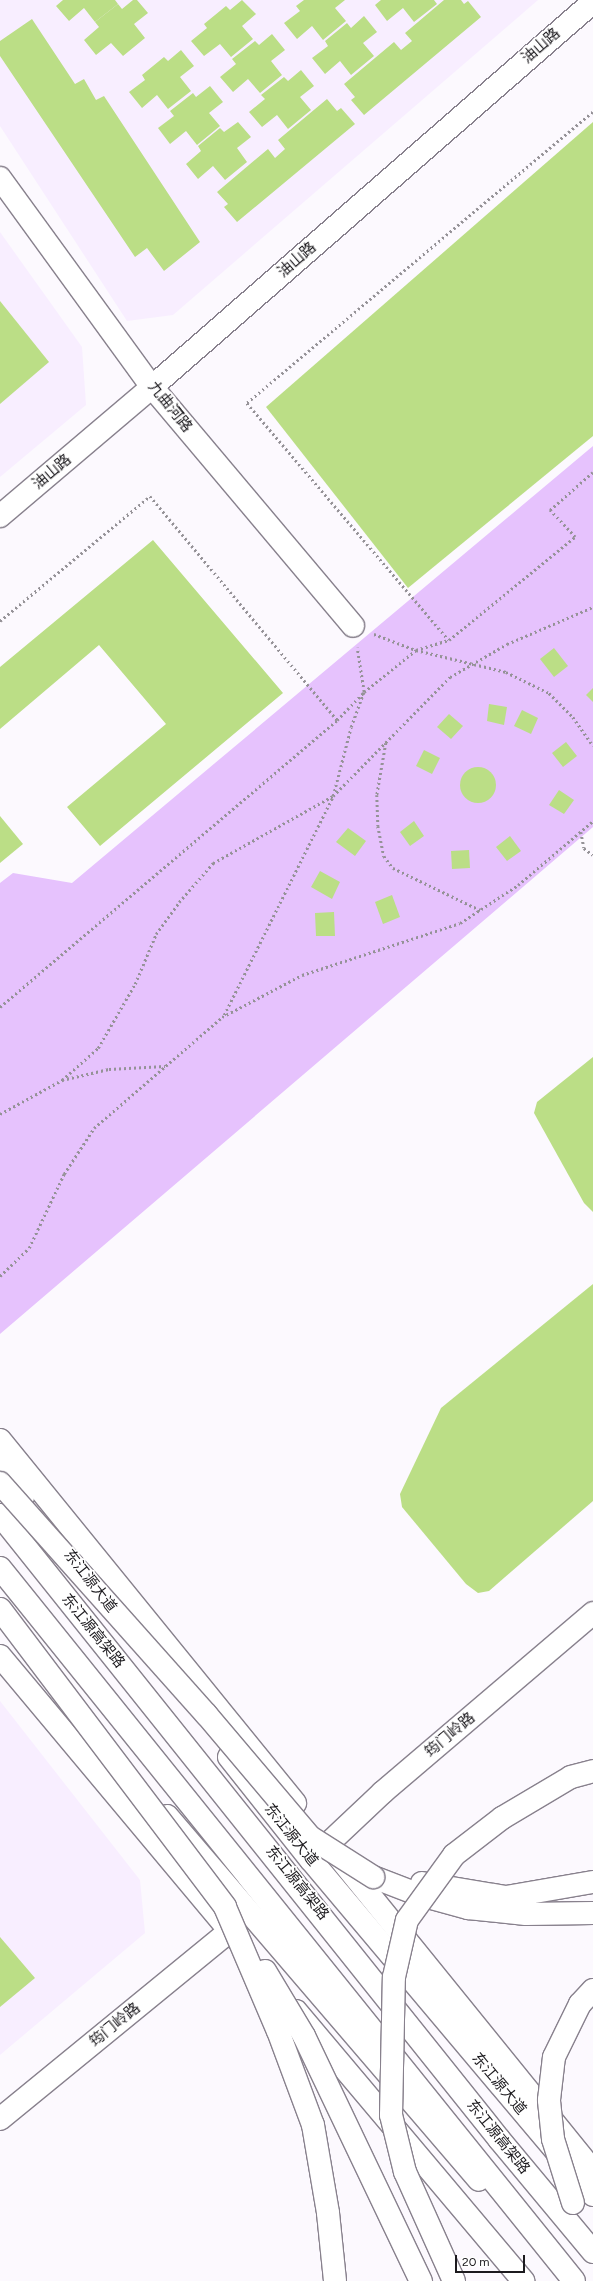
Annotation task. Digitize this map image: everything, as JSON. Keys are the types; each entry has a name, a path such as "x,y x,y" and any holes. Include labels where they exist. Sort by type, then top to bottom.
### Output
{"main road":[{"name":"油山路","path":"0,516 152,387 593,2"},
{"name":"九曲河路","path":"0,178 152,387 353,626"},
{"path":"0,1440 593,2171"},
{"name":"东江源大道","path":"0,1467 311,1860 593,2195"},
{"path":"0,1483 206,1714 310,1837 374,1877 420,1895 468,1908 526,1914 593,1913"},
{"name":"东江源高架路","path":"0,1515 499,2139 593,2252"},
{"name":"东江源高架路","path":"0,1568 574,2281"},
{"path":"0,1609 225,1907 304,2036 421,2281"},
{"name":"筠门岭路","path":"311,1860 327,1843 383,1792 593,1613"},
{"path":"0,1615 103,1742 311,1981 563,2281"},
{"path":"0,1656 523,2281"},
{"path":"454,2281 405,2172 391,2115 394,1977 407,1920 454,1855 502,1818 571,1777 593,1771"},
{"path":"374,1877 506,1897 593,1882"},
{"path":"225,1907 278,2031 313,2125 328,2213 335,2281"},
{"name":"筠门岭路","path":"0,2119 230,1931"},
{"path":"593,1990 580,2004 554,2057 549,2100 553,2139 573,2203 593,2232"}],"path":[{"path":"449,640 247,403 593,112"},
{"path":"0,1007 338,720 364,692 416,650 449,640 575,537 550,510 593,472"},
{"path":"0,621 150,496 338,720"},
{"path":"0,1114 62,1080 98,1048 135,984 156,934 179,902 214,864 333,796 450,677 507,644 593,607"},
{"path":"353,626 416,650 471,665 506,672 549,693 573,717 593,746"},
{"path":"224,1016 333,796 351,727 364,692 353,626"},
{"path":"386,742 377,795 378,826 384,856 393,868 480,910"},
{"path":"0,1276 29,1248 64,1174 94,1128 224,1016 302,975 460,923 518,886 593,821"},
{"path":"581,832 584,848 593,858"},
{"path":"584,848 593,855"},
{"path":"62,1080 109,1069 165,1066"}],"shaded area":[{"path":"0,0 538,0 173,315 127,321 0,126"},
{"path":"0,232 82,347 86,405 0,477"},
{"path":"593,446 593,827 0,1334 0,883 13,873 72,883"},
{"path":"0,1701 140,1880 145,1933 0,2055"}],"building":[{"path":"63,0 115,0 118,4 95,22 84,8 69,21 56,6"},
{"path":"133,0 137,0 148,13 134,24 145,38 123,56 111,43 96,55 84,40 99,27 95,22 118,4 122,9"},
{"path":"242,0 256,14 242,26 253,39 231,57 220,44 204,56 191,41 207,28 204,24 226,6 230,10"},
{"path":"304,0 345,0 335,8 346,21 323,40 312,26 297,39 284,23 300,11 296,6"},
{"path":"381,0 434,0 437,4 414,22 403,8 387,21 375,5"},
{"path":"444,0 461,0 464,4 468,1 481,17 364,115 351,100 355,97 344,84 394,42 401,50 412,41 405,33"},
{"path":"364,16 377,32 363,43 374,56 351,75 340,61 325,74 312,58 328,46 325,41 347,23 351,28"},
{"path":"32,19 75,84 84,79 96,100 104,96 200,242 164,271 147,248 135,257 0,56 0,41"},
{"path":"272,34 285,50 271,61 282,75 260,93 248,79 233,92 220,77 236,64 232,59 255,41 259,45"},
{"path":"181,50 194,66 180,77 191,91 168,109 157,95 142,108 129,92 145,80 142,75 164,57 168,61"},
{"path":"301,70 314,86 300,97 311,110 288,129 277,115 262,127 249,112 265,99 261,95 284,77 288,81"},
{"path":"210,86 223,102 209,113 220,126 197,145 186,131 170,144 158,128 174,116 170,111 193,93 196,97"},
{"path":"327,99 337,111 341,108 355,124 237,222 224,207 228,204 217,192 268,149 275,158 285,149 278,140"},
{"path":"238,122 251,137 237,148 247,162 225,180 213,166 198,179 186,164 201,151 198,146 220,128 224,132"},
{"path":"593,122 593,436 408,588 266,407"},
{"path":"0,301 49,362 0,404"},
{"path":"153,540 283,693 100,846 67,807 166,724 99,645 0,729 0,667"},
{"path":"554,648 568,666 554,677 540,659"},
{"path":"593,688 593,702 586,695"},
{"path":"489,704 507,707 504,725 487,721"},
{"path":"522,710 538,718 531,734 514,726"},
{"path":"449,714 463,726 451,739 437,727"},
{"path":"566,742 577,756 563,767 552,753"},
{"path":"424,750 440,758 432,774 416,766"},
{"path":"478,767 491,772 496,785 491,798 478,803 465,798 460,785 465,772"},
{"path":"559,790 574,800 564,814 549,805"},
{"path":"0,816 23,844 0,863"},
{"path":"414,821 424,836 410,846 400,832"},
{"path":"348,828 366,841 355,856 336,842"},
{"path":"510,836 521,851 507,861 496,847"},
{"path":"469,850 470,868 452,869 451,851"},
{"path":"320,871 340,882 332,899 311,887"},
{"path":"392,895 400,917 383,924 375,902"},
{"path":"334,912 335,936 316,936 315,913"},
{"path":"593,1057 593,1212 584,1203 534,1113 537,1102"},
{"path":"593,1284 593,1501 489,1591 478,1593 466,1584 402,1507 400,1494 441,1408"},
{"path":"0,1937 35,1978 0,2007"}]}
